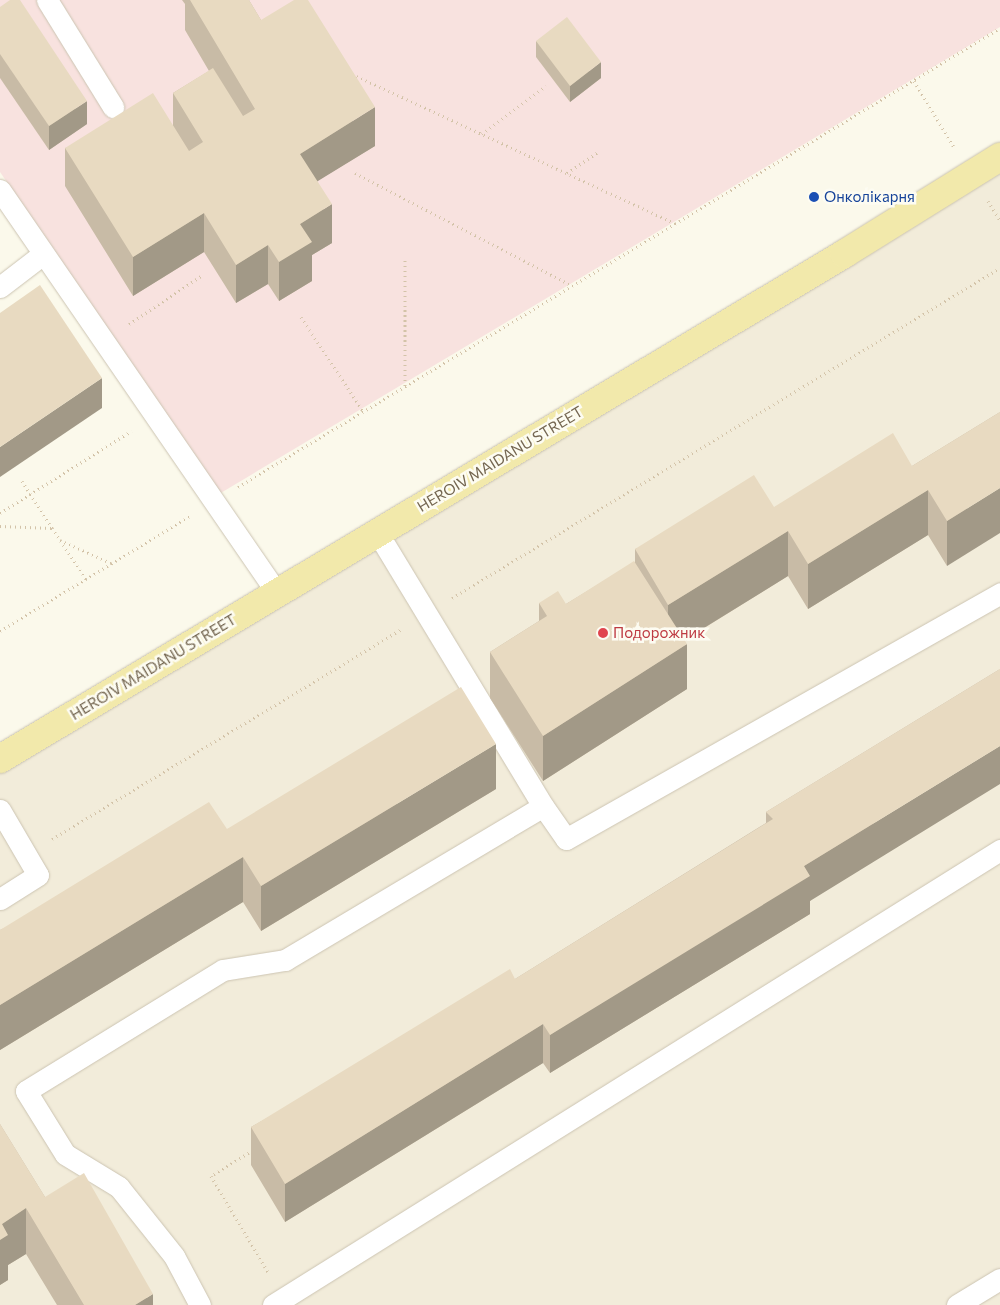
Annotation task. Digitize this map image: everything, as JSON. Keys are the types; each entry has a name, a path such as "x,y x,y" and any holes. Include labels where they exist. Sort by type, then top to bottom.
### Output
{"main road":[{"name":"HEROIV MAIDANU STREET","path":"0,759 376,532 827,264 1000,157"}],"lane":[{"path":"47,0 113,107"},
{"path":"0,190 276,592"},
{"path":"0,287 43,254"},
{"path":"376,532 543,806 566,840 1000,593"},
{"path":"200,1305 174,1256 119,1187 65,1154 26,1091 223,970 285,960 543,806"},
{"path":"0,810 38,875 0,899"},
{"path":"281,1303 1000,850"},
{"path":"957,1305 1000,1279"}],"path":[{"path":"0,631 1000,28"},
{"path":"343,70 676,223"},
{"path":"482,134 546,86"},
{"path":"567,173 598,152"},
{"path":"354,173 572,286"},
{"path":"405,260 405,386"},
{"path":"26,855 1000,268"},
{"path":"103,341 202,276"},
{"path":"301,317 363,411"},
{"path":"0,513 154,416"},
{"path":"22,481 86,579"},
{"path":"0,526 52,528"},
{"path":"60,540 112,563"},
{"path":"253,1149 211,1176 281,1303"}],"shaded area":[{"path":"0,0 1000,0 1000,27 219,494 0,172"},
{"path":"1000,159 1000,1305 0,1305 0,763"}],"building":[{"path":"10,0 20,0 87,101 49,126 0,54 0,7"},
{"path":"190,0 249,0 261,20 294,0 308,0 375,107 300,154 332,204 300,224 312,242 279,262 268,245 236,265 204,213 133,257 65,148 153,93 189,151 203,142 173,93 213,68 243,116 255,109"},
{"path":"567,17 601,62 570,86 536,41"},
{"path":"40,285 102,378 0,447 0,313"},
{"path":"1000,412 1000,488 947,521 928,490 808,564 788,531 668,605 635,549 754,475 774,507 893,433 912,466"},
{"path":"634,561 687,644 543,736 490,652 547,616 539,603 558,591 566,604"},
{"path":"1000,669 1000,746 804,866 810,876 550,1035 543,1024 285,1184 251,1127 510,969 515,979 773,819 766,812"},
{"path":"461,687 496,744 261,886 243,857 0,1005 0,930 209,802 227,829"},
{"path":"0,1124 45,1197 84,1173 153,1294 135,1305 84,1305 26,1208 2,1224 8,1235 0,1240"}],"place":[{"name":"Онколікарня","path":"814,197"},
{"name":"Подорожник","path":"603,633"}]}
